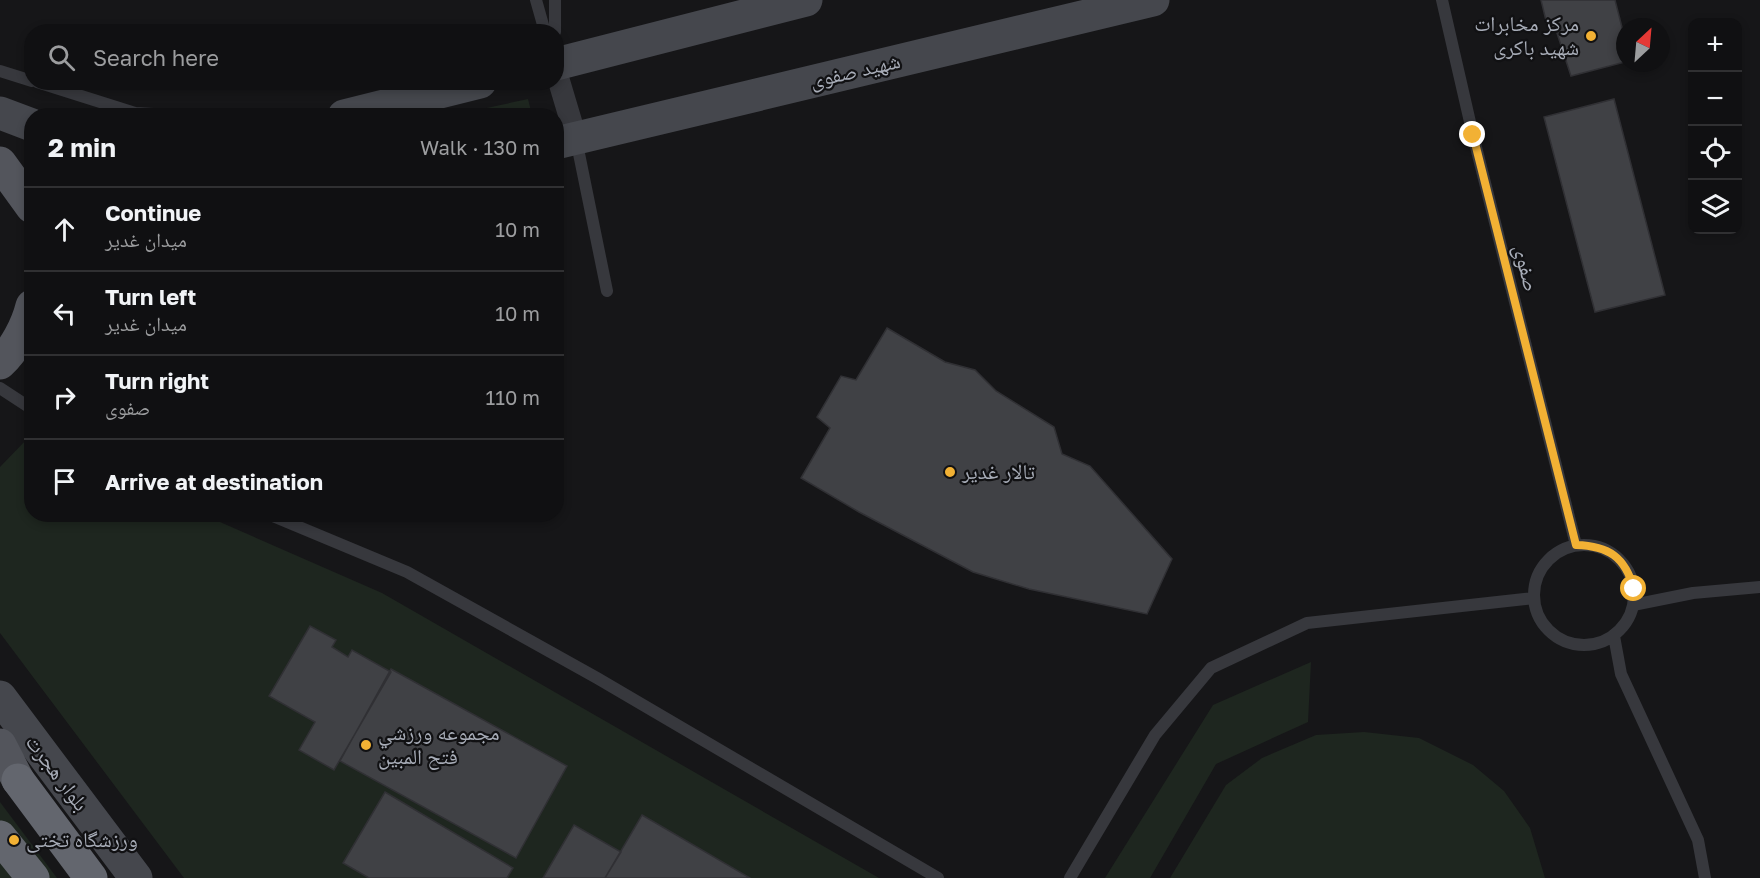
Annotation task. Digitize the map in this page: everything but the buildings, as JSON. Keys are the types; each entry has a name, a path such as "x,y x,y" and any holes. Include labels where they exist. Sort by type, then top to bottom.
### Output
{"highway":[{"path":"18,780 91,878"},
{"path":"0,837 33,878"}],"main road":[{"path":"0,163 24,196"},
{"path":"14,348 24,327"},
{"name":"بلوار هجرت","path":"0,746 18,780"}],"street":[{"path":"564,62 806,0"},
{"name":"شهید صفوی","path":"566,140 1154,0"},
{"path":"376,108 448,90"},
{"path":"559,90 561,108"},
{"path":"0,114 24,122"},
{"name":"بلوار هجرت","path":"0,697 136,878"}],"lane":[{"path":"536,0 543,24"},
{"path":"555,0 555,24"},
{"name":"صفوی","path":"1442,0 1473,135 1576,545"},
{"path":"0,71 24,78"},
{"path":"63,90 122,108"},
{"path":"566,140 607,291"},
{"path":"0,388 24,404"},
{"path":"287,522 407,573 597,678 938,878"},
{"path":"1576,545 1592,546 1607,551 1620,560 1629,573 1634,589 1634,605 1626,622 1614,636 1585,645 1570,643 1556,637 1537,613 1534,598 1535,583 1540,570 1550,558 1576,545"},
{"path":"1634,605 1693,593 1760,587"},
{"path":"1070,878 1155,735 1211,668 1307,623 1534,598"},
{"path":"1614,636 1621,674 1698,840 1705,878"}],"shaded area":[{"path":"528,99 530,108 486,108"},
{"name":"مجموعه ورزشي فتح المبين","path":"24,442 24,522 220,522 382,593 879,878 184,878 0,633 0,467"},
{"path":"1311,662 1308,722 1216,764 1150,878 1105,878 1213,705"},
{"path":"1364,732 1419,738 1473,765 1504,791 1530,828 1545,878 1170,878 1226,785 1262,758 1316,735"},
{"name":"ورزشگاه تختی","path":"0,802 57,878 0,878"}],"place":[{"name":"مرکز مخابرات شهید باکری","path":"1591,36"},
{"name":"تالار غدیر","path":"950,472"},
{"name":"مجموعه ورزشي فتح المبين","path":"366,745"},
{"name":"ورزشگاه تختی","path":"14,840"}],"route":[{"path":"1473,135 1576,545 1592,546 1607,551 1620,560 1629,573 1634,589"}]}
